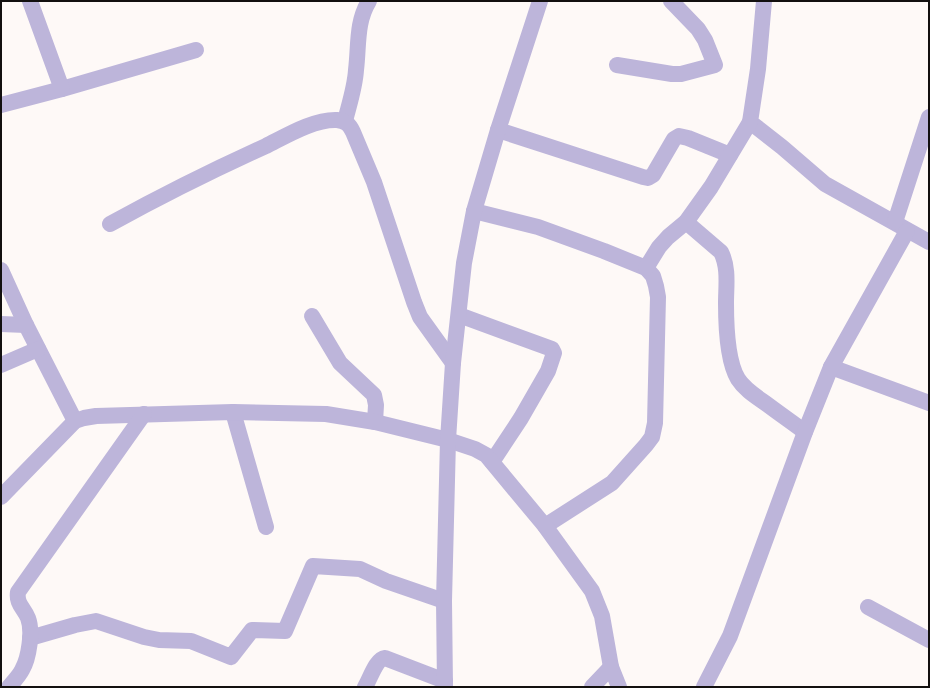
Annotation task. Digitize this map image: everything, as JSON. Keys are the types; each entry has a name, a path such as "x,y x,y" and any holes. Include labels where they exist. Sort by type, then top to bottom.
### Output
{"street":[{"path":"30,1 62,89"},
{"path":"345,121 356,71 360,22 369,1"},
{"path":"366,687 378,662 382,658 445,684 444,601 448,440 453,363 464,263 474,211 498,130 540,1"},
{"path":"617,65 680,74 715,64 705,40 698,29 671,1"},
{"path":"646,268 659,247 668,237 686,222 711,186 750,122 758,69 764,1"},
{"path":"1,105 196,50"},
{"path":"708,686 730,636 805,432 831,367 901,227 929,117"},
{"path":"110,224 211,171 310,125 336,120 345,121 349,125 374,182 420,317 453,363"},
{"path":"750,122 825,184 929,242"},
{"path":"498,130 648,178 653,175 674,139 678,136 688,138 730,155"},
{"path":"474,211 538,227 604,250 646,268 652,276 656,286 658,297 655,423 652,437 646,446 612,483 545,526"},
{"path":"686,222 720,252 724,259 726,267 726,312 729,345 731,361 738,378 748,390 805,432"},
{"path":"1,270 38,350 75,421"},
{"path":"459,315 552,349 554,353 544,378 521,418 492,462"},
{"path":"312,316 340,362 374,395 376,405 375,422"},
{"path":"1,324 26,325"},
{"path":"1,366 38,350"},
{"path":"831,367 929,403"},
{"path":"233,412 266,527"},
{"path":"1,497 75,421 96,416 233,412 326,414 375,422 475,448 486,455 545,526 592,591 602,616 611,667 619,687"},
{"path":"8,687 21,672 24,666 30,638 29,619 18,602 18,592 144,414"},
{"path":"30,638 75,625 96,621 144,637 159,640 191,641 231,657 252,630 285,631 313,566 360,570 386,581 444,601"},
{"path":"868,607 929,640"},
{"path":"592,687 611,667"}]}
